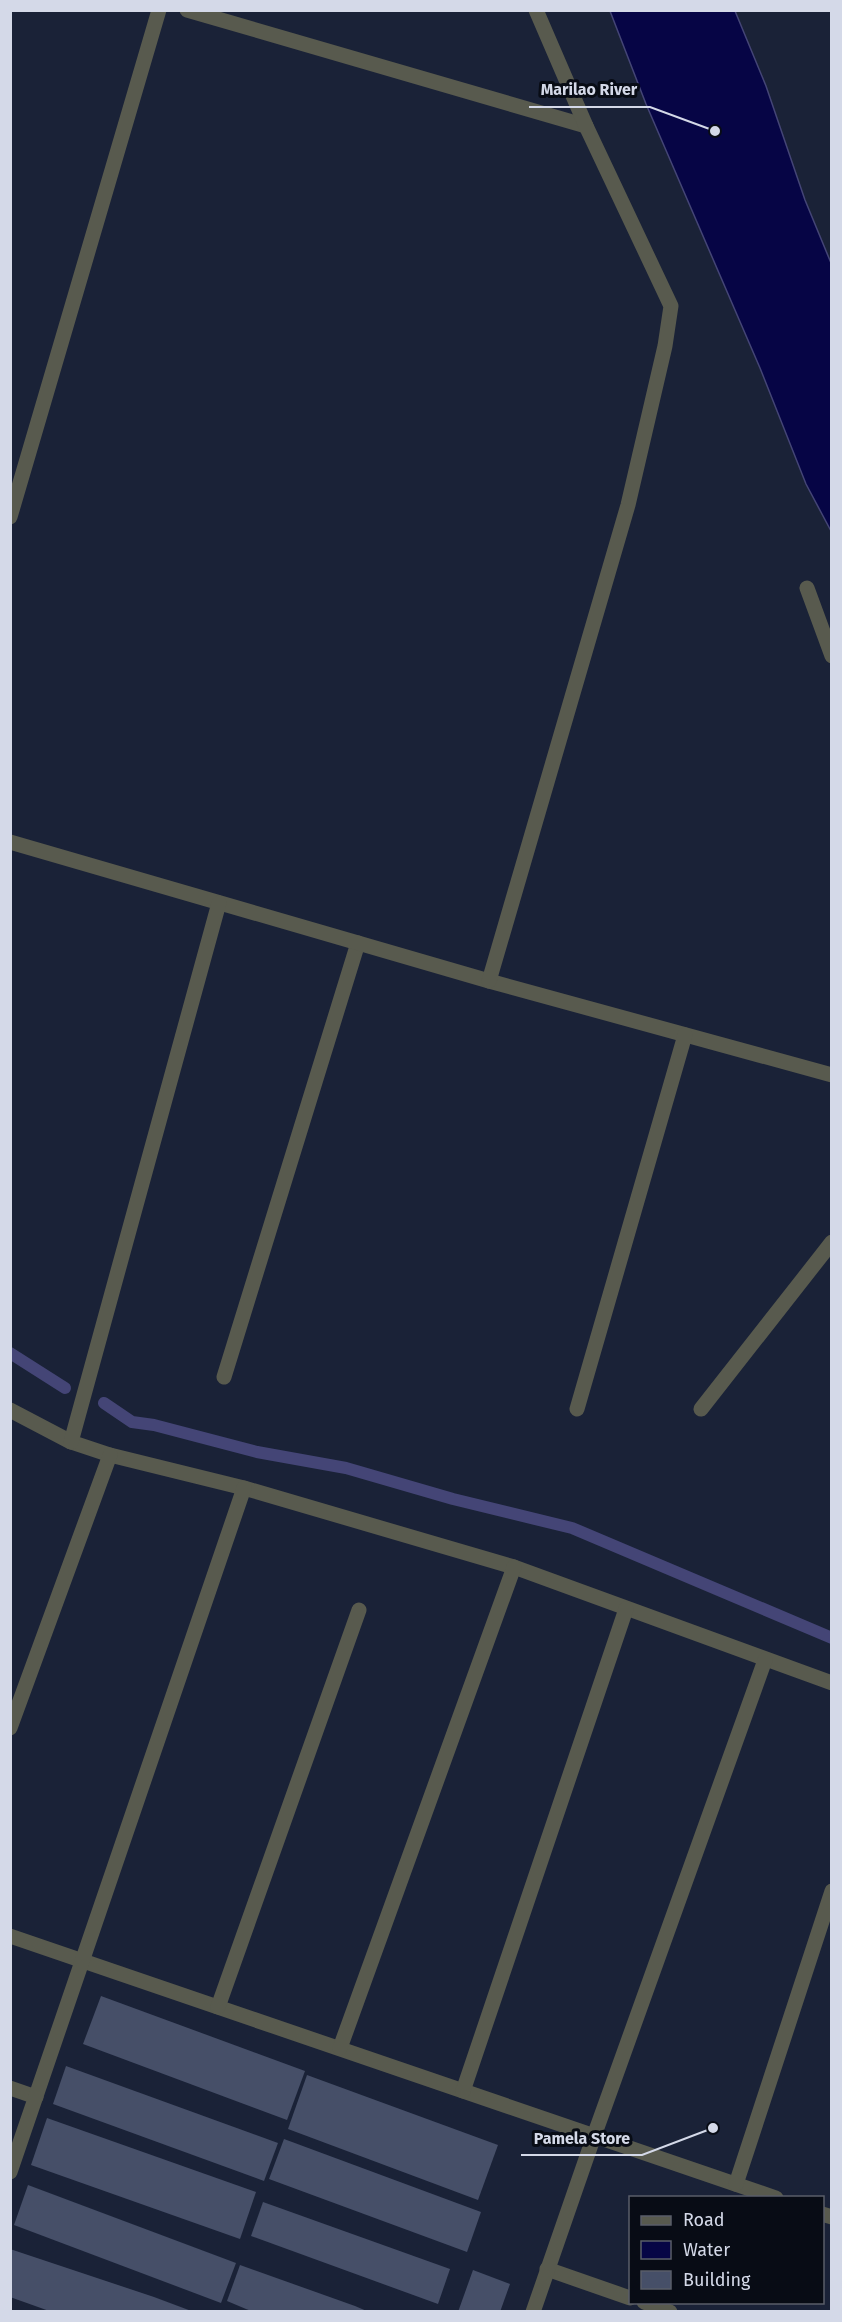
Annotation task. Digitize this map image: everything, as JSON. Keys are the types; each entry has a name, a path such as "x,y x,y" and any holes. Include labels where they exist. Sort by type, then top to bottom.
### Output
{"street":[{"path":"10,517 159,10"},
{"path":"187,10 586,126"},
{"path":"489,981 628,505 665,346 671,306 586,126 536,10"},
{"path":"807,588 831,656"},
{"path":"10,842 489,981 831,1075"},
{"path":"71,1442 219,903"},
{"path":"224,1377 358,943"},
{"path":"577,1409 686,1035"},
{"path":"701,1409 831,1242"},
{"path":"10,1410 71,1442 110,1455 244,1488 514,1568 831,1683"},
{"path":"10,1728 110,1455"},
{"path":"10,2172 244,1488"},
{"path":"339,2049 514,1568"},
{"path":"463,2091 626,1609"},
{"path":"218,2007 359,1610"},
{"path":"533,2312 765,1660"},
{"path":"736,2184 831,1891"},
{"path":"10,1936 770,2196"},
{"path":"10,2088 36,2097"},
{"path":"548,2270 629,2298"},
{"path":"649,2304 670,2312"}],"water":[{"path":"610,11 735,11 766,86 805,200 831,263 831,531 806,484 760,368 646,104"}],"building":[{"path":"101,1996 305,2071 287,2120 83,2044"},
{"path":"66,2066 278,2143 264,2181 53,2104"},
{"path":"307,2075 498,2145 478,2200 288,2129"},
{"path":"47,2118 256,2192 240,2239 31,2165"},
{"path":"284,2139 481,2212 467,2252 269,2179"},
{"path":"28,2185 236,2263 221,2303 14,2225"},
{"path":"263,2202 450,2269 438,2304 251,2236"},
{"path":"10,2249 194,2312 52,2312 10,2297"},
{"path":"240,2265 369,2312 254,2312 227,2301"},
{"path":"473,2270 510,2284 500,2312 458,2312"}],"waterway":[{"path":"10,1353 65,1388"},
{"path":"104,1403 132,1422 154,1425 257,1452 346,1468 453,1499 572,1528 832,1638"}],"place":[{"name":"Marilao River","path":"715,131"},
{"name":"Pamela Store","path":"713,2128"}]}
